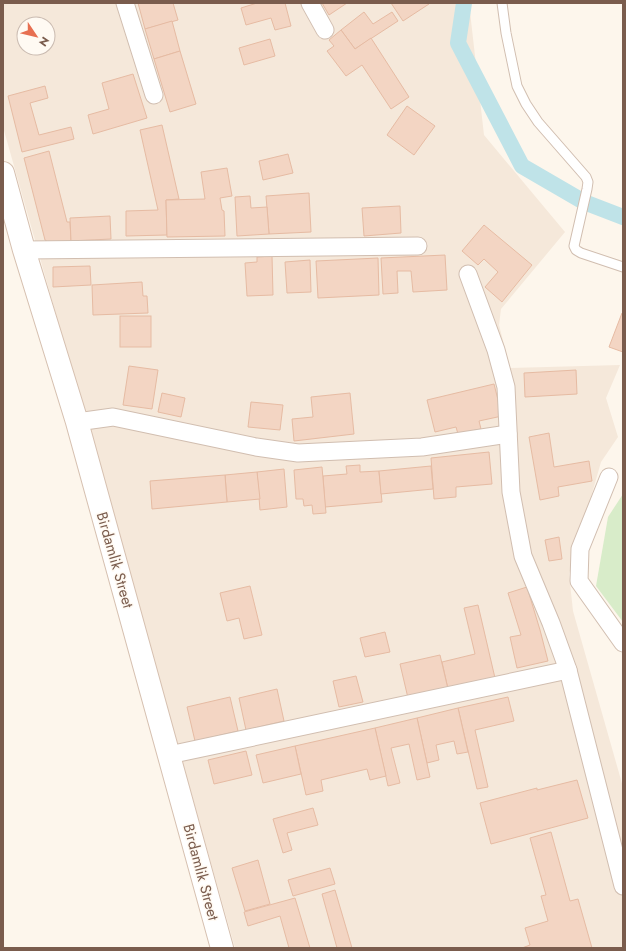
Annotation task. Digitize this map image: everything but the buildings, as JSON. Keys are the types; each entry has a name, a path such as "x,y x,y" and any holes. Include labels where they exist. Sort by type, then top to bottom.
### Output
{"street":[{"path":"125,3 154,95"},
{"path":"310,3 325,30"},
{"name":"Birdamlik Street","path":"3,173 24,250 76,422 222,948"},
{"path":"24,250 418,246"},
{"path":"468,274 496,350 506,387 511,492 523,556 551,623 568,670 623,886"},
{"path":"76,422 113,417 256,447 298,453 422,446 508,434"},
{"path":"608,477 580,549 579,581 623,643"},
{"path":"169,755 568,670"}],"lane":[{"path":"502,3 506,33 517,86 526,104 538,122 583,173 588,182 574,246 576,250 581,253 623,267"}],"shaded area":[{"path":"3,3 469,3 484,135 565,232 501,309 499,325 510,368 620,365 606,398 618,437 601,462 569,574 573,611 623,787 623,948 235,948 3,127"}],"green space":[{"path":"623,494 623,622 596,586 608,517"}],"waterway":[{"path":"464,3 458,43 522,166 584,202 623,217"}]}
